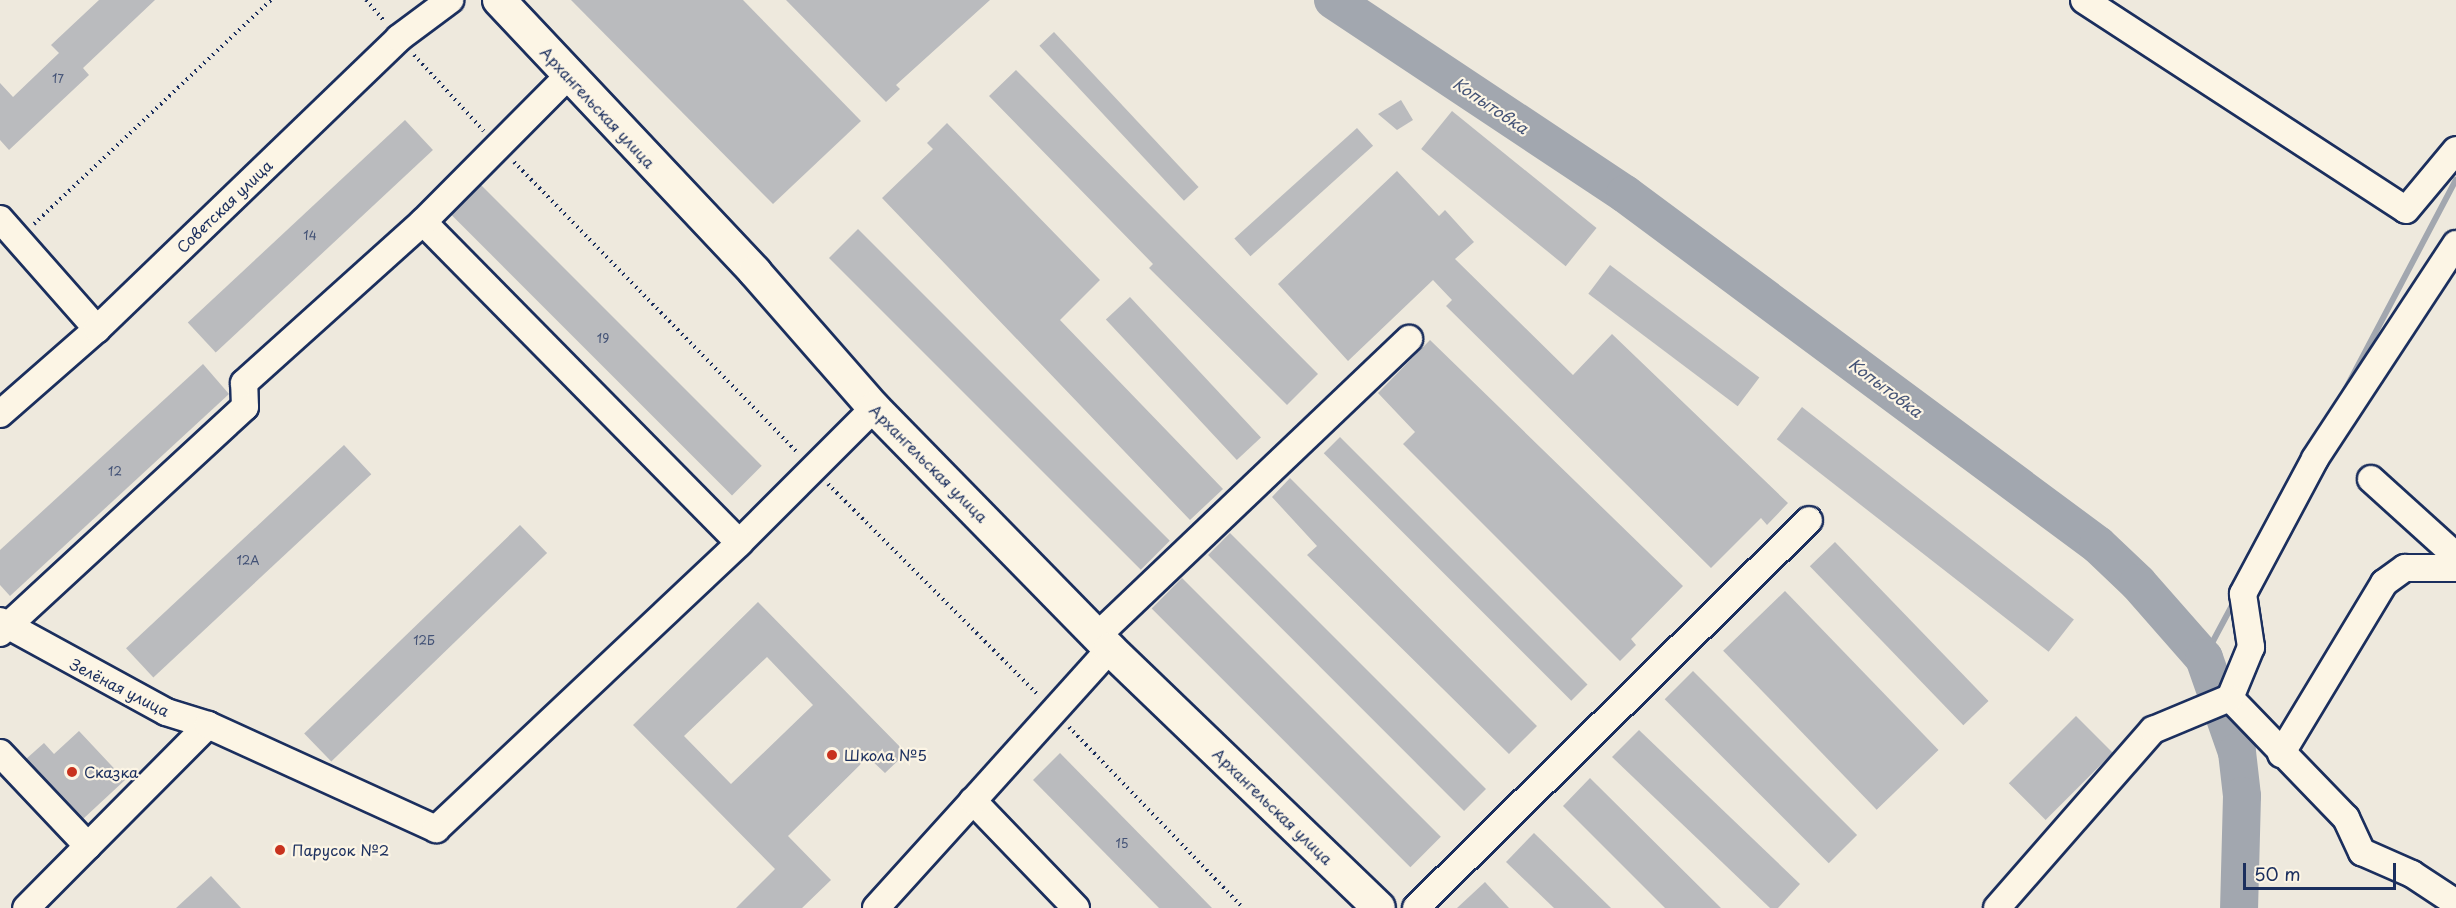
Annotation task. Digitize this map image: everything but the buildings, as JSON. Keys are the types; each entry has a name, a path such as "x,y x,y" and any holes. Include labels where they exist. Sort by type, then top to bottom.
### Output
{"main road":[{"name":"Архангельская улица","path":"499,0 755,273 874,408 1104,642 1379,908"}],"street":[{"name":"Советская улица","path":"0,414 97,329 399,38 450,0"},
{"path":"2084,0 2406,210 2456,150"},
{"path":"2,627 245,407 244,383 423,222 568,76"},
{"path":"0,219 97,329"},
{"path":"423,222 739,543 874,408"},
{"path":"1997,908 2153,730 2188,718 2230,698 2251,647 2243,594 2315,459 2456,244"},
{"path":"876,908 973,801 1104,642 1409,339"},
{"path":"2371,479 2456,556"},
{"path":"1416,908 1809,520"},
{"name":"Зелёная улица","path":"2,627 166,712 208,725 436,829 739,543"},
{"path":"2279,751 2384,583 2405,568 2456,568"},
{"path":"2230,698 2346,818 2362,852 2412,874 2456,903"},
{"path":"26,908 208,725"},
{"path":"0,753 88,846"},
{"path":"973,801 1076,908"}],"path":[{"path":"18,240 271,0"}],"waterway":[{"name":"Копытовка","path":"1333,0 1625,194 2098,545 2138,583 2204,658 2237,752 2242,796 2239,908"},
{"path":"2343,394 2456,180"},
{"path":"2204,658 2235,600"}],"place":[{"name":"Школа №5","path":"832,755"},
{"name":"Сказка","path":"72,772"},
{"name":"Парусок №2","path":"280,850"}]}
